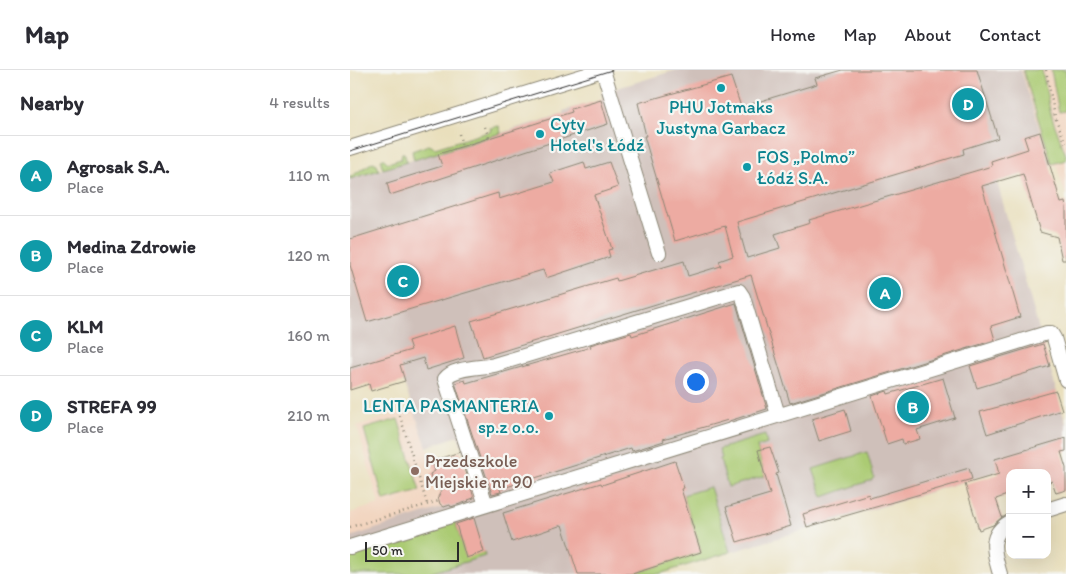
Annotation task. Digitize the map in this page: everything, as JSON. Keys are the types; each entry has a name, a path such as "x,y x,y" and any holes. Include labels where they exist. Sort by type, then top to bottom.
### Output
{"street":[{"path":"350,148 602,70 659,253"},
{"path":"486,505 445,379 450,374 476,367 491,366 739,291 743,297 778,415"},
{"path":"350,547 1046,333 1052,333 1066,380"},
{"path":"1051,509 1066,504"},
{"path":"1000,574 994,548 995,538 997,531 1006,525"}],"path":[{"path":"1046,70 1055,117 1066,144"},
{"path":"485,127 488,138"},
{"path":"459,134 462,146"},
{"path":"400,416 427,504"},
{"path":"350,527 439,501"}],"shaded area":[{"path":"676,70 1021,70 1051,166 997,182 1066,424 1066,451 659,574 350,574 350,537 479,496 458,436 427,447 403,381 350,380 350,179 563,114 563,111 603,99 601,93"},
{"path":"1021,70 1066,70 1066,196 1056,165 1051,166"},
{"name":"Przedszkole Miejskie nr 90","path":"413,408 432,461 460,452 470,483 475,482 480,499 350,539 350,513 379,504 357,426"}],"green space":[{"path":"1023,70 1042,70 1051,115 1066,155 1066,160 1052,164"},
{"path":"1051,70 1066,70 1066,111 1059,112"},
{"path":"499,126 501,133 414,160 412,151 429,145 435,148 491,131 490,128"},
{"path":"402,153 404,153 407,162 383,169 382,159 388,163 401,159"},
{"path":"373,162 377,164 379,170 350,179 350,177"},
{"path":"398,419 420,491 384,501 364,429"},
{"path":"765,435 767,444 757,447 765,476 728,487 719,449"},
{"path":"867,452 874,477 872,480 823,497 813,469"},
{"path":"710,487 730,552 659,574 632,574 701,552 683,495"},
{"path":"455,521 466,557 484,552 485,556 427,574 350,574 350,551"}],"building":[{"path":"843,70 977,70 998,138 963,149 964,154 737,222 747,258 780,248 775,234 810,223 809,220 992,166 991,161 1028,149 1024,137 1040,132 1061,203 1065,202 1066,260 1062,260 1057,237 1040,232 1023,174 982,186 1020,317 991,326 995,340 790,403 751,275 483,357 471,321 616,278 617,281 684,261 688,276 721,266 719,261 733,256 725,226 675,241 644,136 646,136 638,103 731,77 741,107 817,84 815,78"},
{"path":"601,100 608,124 390,195 387,183 442,166 438,154 572,112 571,109"},
{"path":"584,162 586,169 609,162 618,187 594,195 612,249 608,250 610,257 546,278 543,270 367,322 350,265 350,239 498,193 499,199 554,182 550,173"},
{"path":"736,303 767,409 663,439 664,441 632,451 631,448 500,489 501,492 492,494 455,383 465,380 466,383 591,347 590,345 631,333 632,336"},
{"path":"455,326 464,358 426,370 423,358 400,365 405,381 371,391 369,384 350,390 350,368 411,350 408,341"},
{"path":"1043,344 1050,366 977,388 970,366"},
{"path":"943,378 955,418 917,430 920,439 903,444 902,439 887,444 872,396 887,391 888,394"},
{"path":"1056,391 1062,410 987,434 980,412"},
{"path":"845,409 851,431 819,441 812,419"},
{"path":"1066,438 1066,451 1061,452 1066,468 1066,490 1056,493 1051,481 1051,469 1006,469 1006,495 996,499 1002,517 993,525 979,530 965,484 999,474 995,459"},
{"path":"770,447 779,473 776,474 791,526 737,542 726,507 770,494 758,450"},
{"path":"460,452 474,498 451,507 450,505 444,507 440,504 438,497 447,480 433,484 430,474 435,471 432,461"},
{"path":"675,461 684,488 681,489 701,552 632,574 578,574 562,525 512,542 503,513 601,483 602,485"},
{"path":"969,468 972,479 807,527 803,514 869,494 870,498"},
{"path":"474,518 484,552 466,558 456,524"}],"tram line":[{"path":"350,151 612,70"}],"place":[{"name":"PHU Jotmaks Justyna Garbacz","path":"721,88"},
{"name":"STREFA 99","path":"968,104"},
{"name":"Cyty Hotel's Łódź","path":"540,134"},
{"name":"FOS „Polmo” Łódź S.A.","path":"747,167"},
{"name":"KLM","path":"403,281"},
{"name":"Agrosak S.A.","path":"885,293"},
{"name":"Medina Zdrowie","path":"913,407"},
{"name":"LENTA PASMANTERIA sp.z o.o.","path":"549,416"},
{"name":"Przedszkole Miejskie nr 90","path":"415,471"}]}
